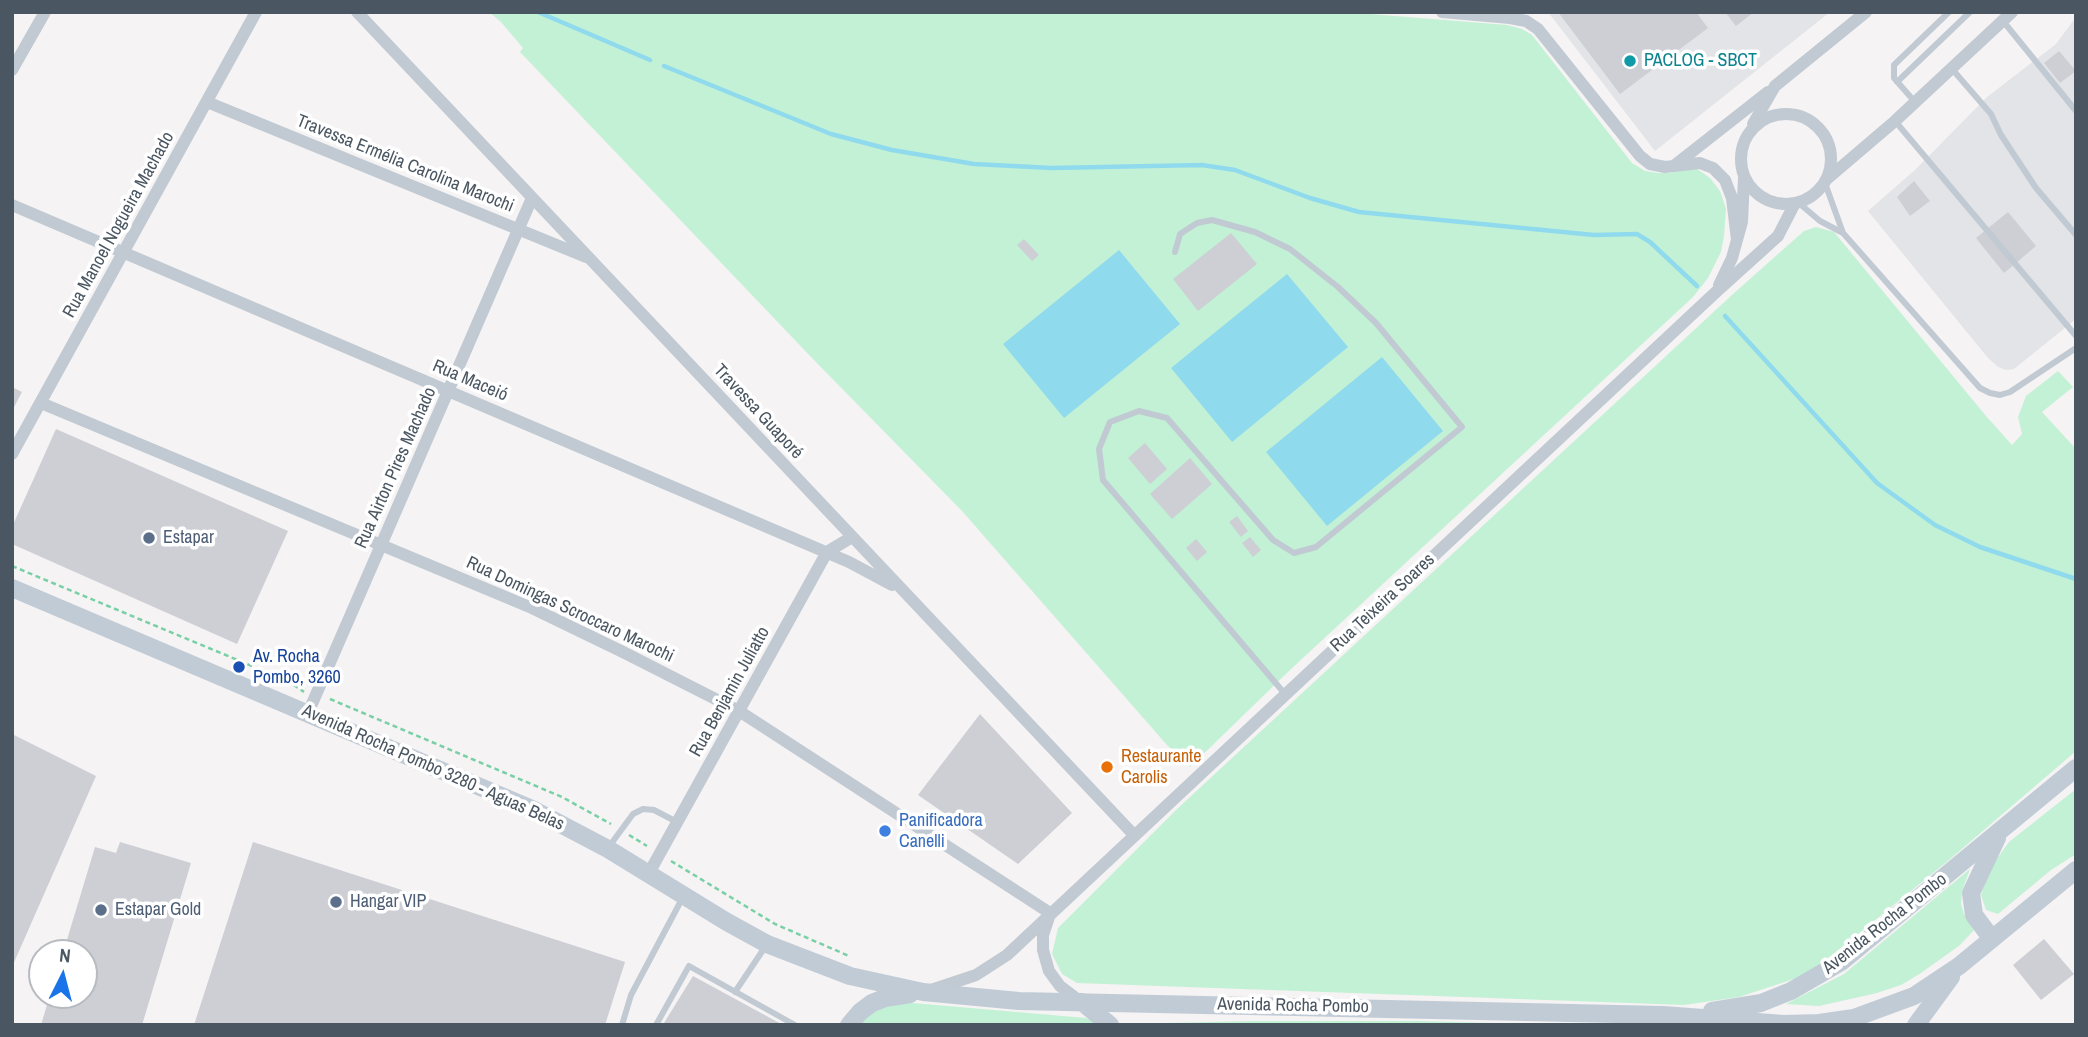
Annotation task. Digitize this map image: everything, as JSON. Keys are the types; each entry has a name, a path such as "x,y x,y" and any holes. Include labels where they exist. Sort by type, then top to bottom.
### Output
{"main road":[{"name":"Avenida Rocha Pombo 3280 - Aguas Belas","path":"12,588 492,790 608,849 767,944 850,976 923,992"},
{"name":"Avenida Rocha Pombo","path":"1663,1015 1723,1010 1761,1003 1819,976 1860,948 2076,768"},
{"path":"1992,939 1974,915 1971,892 2000,831"},
{"name":"Avenida Rocha Pombo","path":"923,992 1082,1002 1663,1015 1784,1024 1819,1023 1854,1018 1914,996 1959,966 2076,870"},
{"path":"1916,1025 1959,966"},
{"name":"Rua Teixeira Soares","path":"849,1025 872,1003 885,998 923,992"},
{"path":"1082,1002 1110,1025"}],"street":[{"path":"12,70 45,12"},
{"name":"Rua Manoel Nogueira Machado","path":"12,454 256,12"},
{"name":"Travessa Guaporé","path":"357,12 1135,835"},
{"path":"1442,12 1510,18 1538,29 1640,156 1650,164 1665,167 1700,163 1713,168 1725,180 1732,198 1737,240"},
{"path":"1675,165 1866,12"},
{"path":"1775,86 1746,136 1741,149 1741,163 1751,189 1763,198 1776,204 1797,204 1818,191 2008,17"},
{"name":"Travessa Ermélia Carolina Marochi","path":"207,102 589,259"},
{"path":"1746,136 1757,124 1770,116 1785,113 1801,116 1814,123 1825,135 1831,149 1832,164 1826,181"},
{"name":"Rua Teixeira Soares","path":"1716,292 1742,222 1744,176"},
{"name":"Rua Airton Pires Machado","path":"308,713 532,198"},
{"name":"Rua Teixeira Soares","path":"923,992 957,983 991,967 1779,236 1797,204"},
{"name":"Rua Maceió","path":"12,205 827,552 910,597"},
{"name":"Rua Domingas Scroccaro Marochi","path":"41,403 567,624 739,710 1050,913"},
{"path":"849,562 858,555 856,541"},
{"name":"Rua Benjamin Juliatto","path":"649,873 827,552 856,541"},
{"path":"1050,913 1043,935 1043,950 1049,971 1060,986 1082,1002"}],"lane":[{"path":"1915,102 1897,82 1894,65 1949,12"},
{"path":"1897,82 1970,12"},
{"path":"2008,17 2076,111"},
{"path":"1951,69 1991,114 2036,188 2076,235"},
{"path":"1895,121 2076,336"},
{"path":"1826,181 1843,233"},
{"path":"1797,204 1820,221 1843,233 1980,388 2000,395 2010,392 2076,348"},
{"path":"1175,253 1180,234 1197,223 1212,220 1255,232 1290,250 1338,287 1376,323 1462,427 1316,547 1294,553 1273,540 1167,418 1139,411 1110,422 1099,449 1103,480 1285,694"},
{"path":"608,849 633,814 643,809 654,810 677,822"},
{"path":"622,1025 631,995 684,895"},
{"path":"735,992 767,944"},
{"path":"656,1025 689,966 795,1025"}],"path":[{"path":"12,566 288,681 301,691"},
{"path":"323,700 339,702 551,792 648,847"},
{"path":"667,858 775,924 853,958"}],"shaded area":[{"path":"1548,12 1830,12 1655,151"},
{"path":"2076,17 2076,319 2014,369 2006,370 1988,358 1868,211 1916,169 1987,97 2056,44"}],"green space":[{"path":"489,12 1345,12 1507,25 1532,35 1632,163 1645,171 1658,173 1671,173 1686,168 1697,169 1710,178 1720,191 1726,209 1721,252 1708,278 1693,297 1291,669 1190,767 1167,745 962,511 520,52 523,48"},
{"path":"1816,227 1834,232 2012,445 2022,434 2018,417 2026,396 2058,371 2073,387 2042,412 2076,449 2076,751 1949,860 1809,974 1739,997 1684,1005 1077,983 1062,974 1052,954 1058,928 1177,809 1733,294 1804,231"},
{"path":"2076,789 2076,854 2051,870 1998,914 1986,910 1981,895 1988,871 2009,842"},
{"path":"1970,869 1962,891 1961,904 1974,930 1960,945 1901,985 1819,1006 1786,1004 1844,974"},
{"path":"886,1003 1086,1018 1101,1025 854,1025"},
{"path":"1419,1021 1568,1025 1122,1024"}],"water":[{"path":"1119,250 1180,324 1064,418 1003,344"},
{"path":"1287,274 1348,347 1232,442 1171,368"},
{"path":"1382,357 1443,431 1327,526 1266,452"}],"building":[{"name":"PACLOG - SBCT","path":"1558,12 1696,12 1708,28 1620,94"},
{"path":"1725,12 1754,12 1736,26"},
{"path":"2059,51 2076,71 2060,83 2044,63"},
{"path":"1914,181 1930,201 1910,216 1897,197"},
{"path":"2008,212 2036,246 2004,273 1976,238"},
{"path":"1231,233 1257,264 1198,311 1173,279"},
{"path":"1024,239 1039,255 1032,261 1017,245"},
{"path":"12,387 22,392 12,411"},
{"name":"Estapar","path":"56,429 288,531 237,644 12,544 12,527"},
{"path":"1145,443 1167,469 1150,484 1128,458"},
{"path":"1190,458 1212,484 1172,519 1150,494"},
{"path":"1237,516 1248,531 1241,537 1229,522"},
{"path":"1250,537 1261,550 1253,557 1242,543"},
{"path":"1196,539 1207,552 1197,561 1186,548"},
{"path":"980,714 1072,813 1018,864 918,795"},
{"path":"12,734 96,776 12,967"},
{"path":"120,842 191,863 142,1025 41,1025 46,1009 98,1009 98,939 67,939 95,847 116,853"},
{"name":"Hangar VIP","path":"253,842 625,962 605,1025 194,1025"},
{"path":"2044,939 2074,974 2041,1000 2013,965"},
{"path":"693,976 783,1025 664,1023"}],"waterway":[{"path":"538,12 650,60"},
{"path":"664,66 831,134 892,150 974,164 1052,168 1202,165 1235,170 1310,198 1359,212 1594,235 1637,234 1650,242 1697,286"},
{"path":"1725,316 1877,483 1935,525 1980,547 2076,579"}],"place":[{"name":"PACLOG - SBCT","path":"1630,61"},
{"name":"Estapar","path":"149,538"},
{"name":"Av. Rocha Pombo, 3260","path":"239,667"},
{"name":"Restaurante Carolis","path":"1107,767"},
{"name":"Panificadora Canelli","path":"885,831"},
{"name":"Hangar VIP","path":"336,902"},
{"name":"Estapar Gold","path":"101,910"}]}
